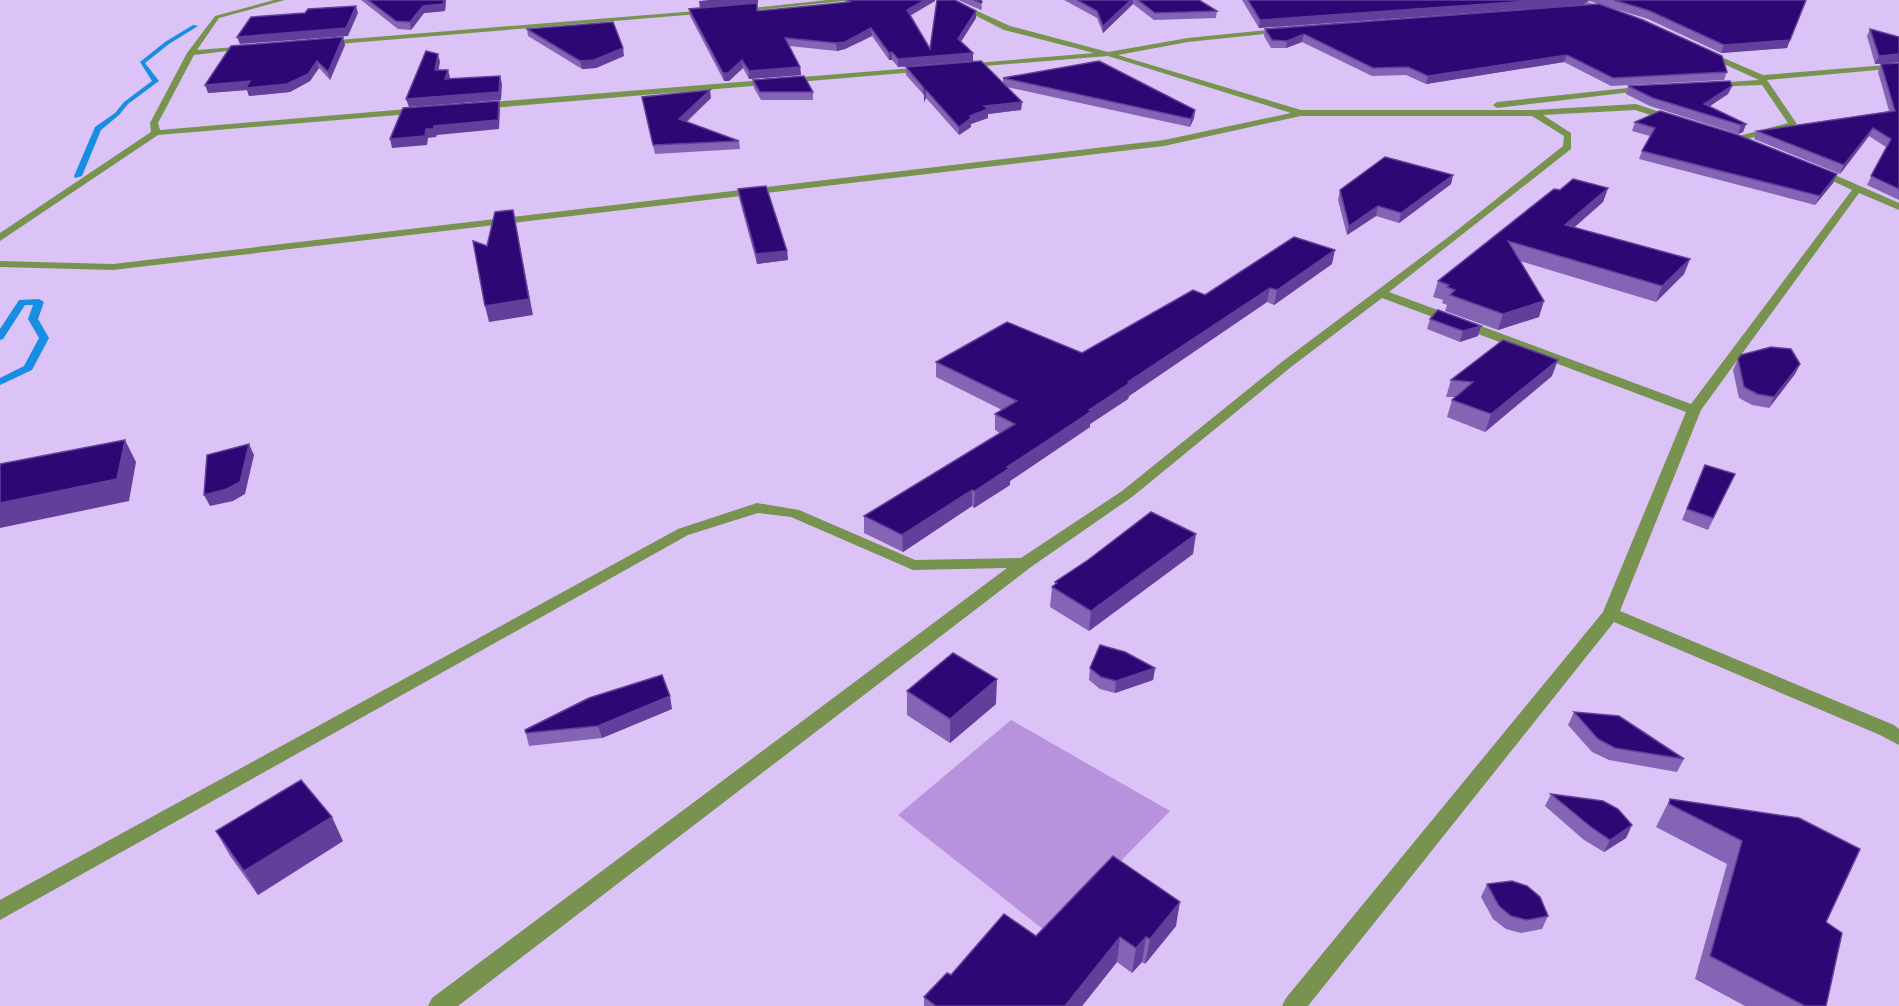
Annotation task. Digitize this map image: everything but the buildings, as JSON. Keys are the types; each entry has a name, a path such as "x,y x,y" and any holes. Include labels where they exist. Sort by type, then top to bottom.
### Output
{"street":[{"path":"156,133 154,123 191,53 217,17 282,0"},
{"path":"733,10 850,0"},
{"path":"948,0 1006,28 1108,54 1300,113"},
{"path":"1577,0 1595,8 1619,13"},
{"path":"1573,10 1595,8"},
{"path":"321,43 721,11"},
{"path":"953,66 1108,54 1188,40 1297,28"},
{"path":"191,53 262,47"},
{"path":"1697,48 1763,80 1792,124 1738,139"},
{"path":"1706,85 1899,66"},
{"path":"465,107 930,68"},
{"path":"1437,113 1613,90 1660,87"},
{"path":"0,264 113,267 1164,143 1300,113 1534,113 1636,107 1681,122"},
{"path":"0,238 156,133 430,110"},
{"path":"440,1006 1025,563 1127,494 1287,364 1568,147 1568,135 1534,113"},
{"path":"1726,136 1758,147"},
{"path":"1809,167 1899,207"},
{"path":"1294,1006 1611,614 1694,410 1858,188"},
{"path":"1380,293 1694,410"},
{"path":"0,911 683,532 757,508 794,513 913,565 1025,563"},
{"path":"1611,614 1887,730 1899,738"}],"shaded area":[{"path":"1011,720 1170,811 1049,934 898,815"}],"waterway":[{"path":"78,176 98,129 117,114 126,103 156,81 142,63 167,43 195,26"},
{"path":"0,337 22,302 39,302 33,319 44,338 28,368 0,382"}]}
